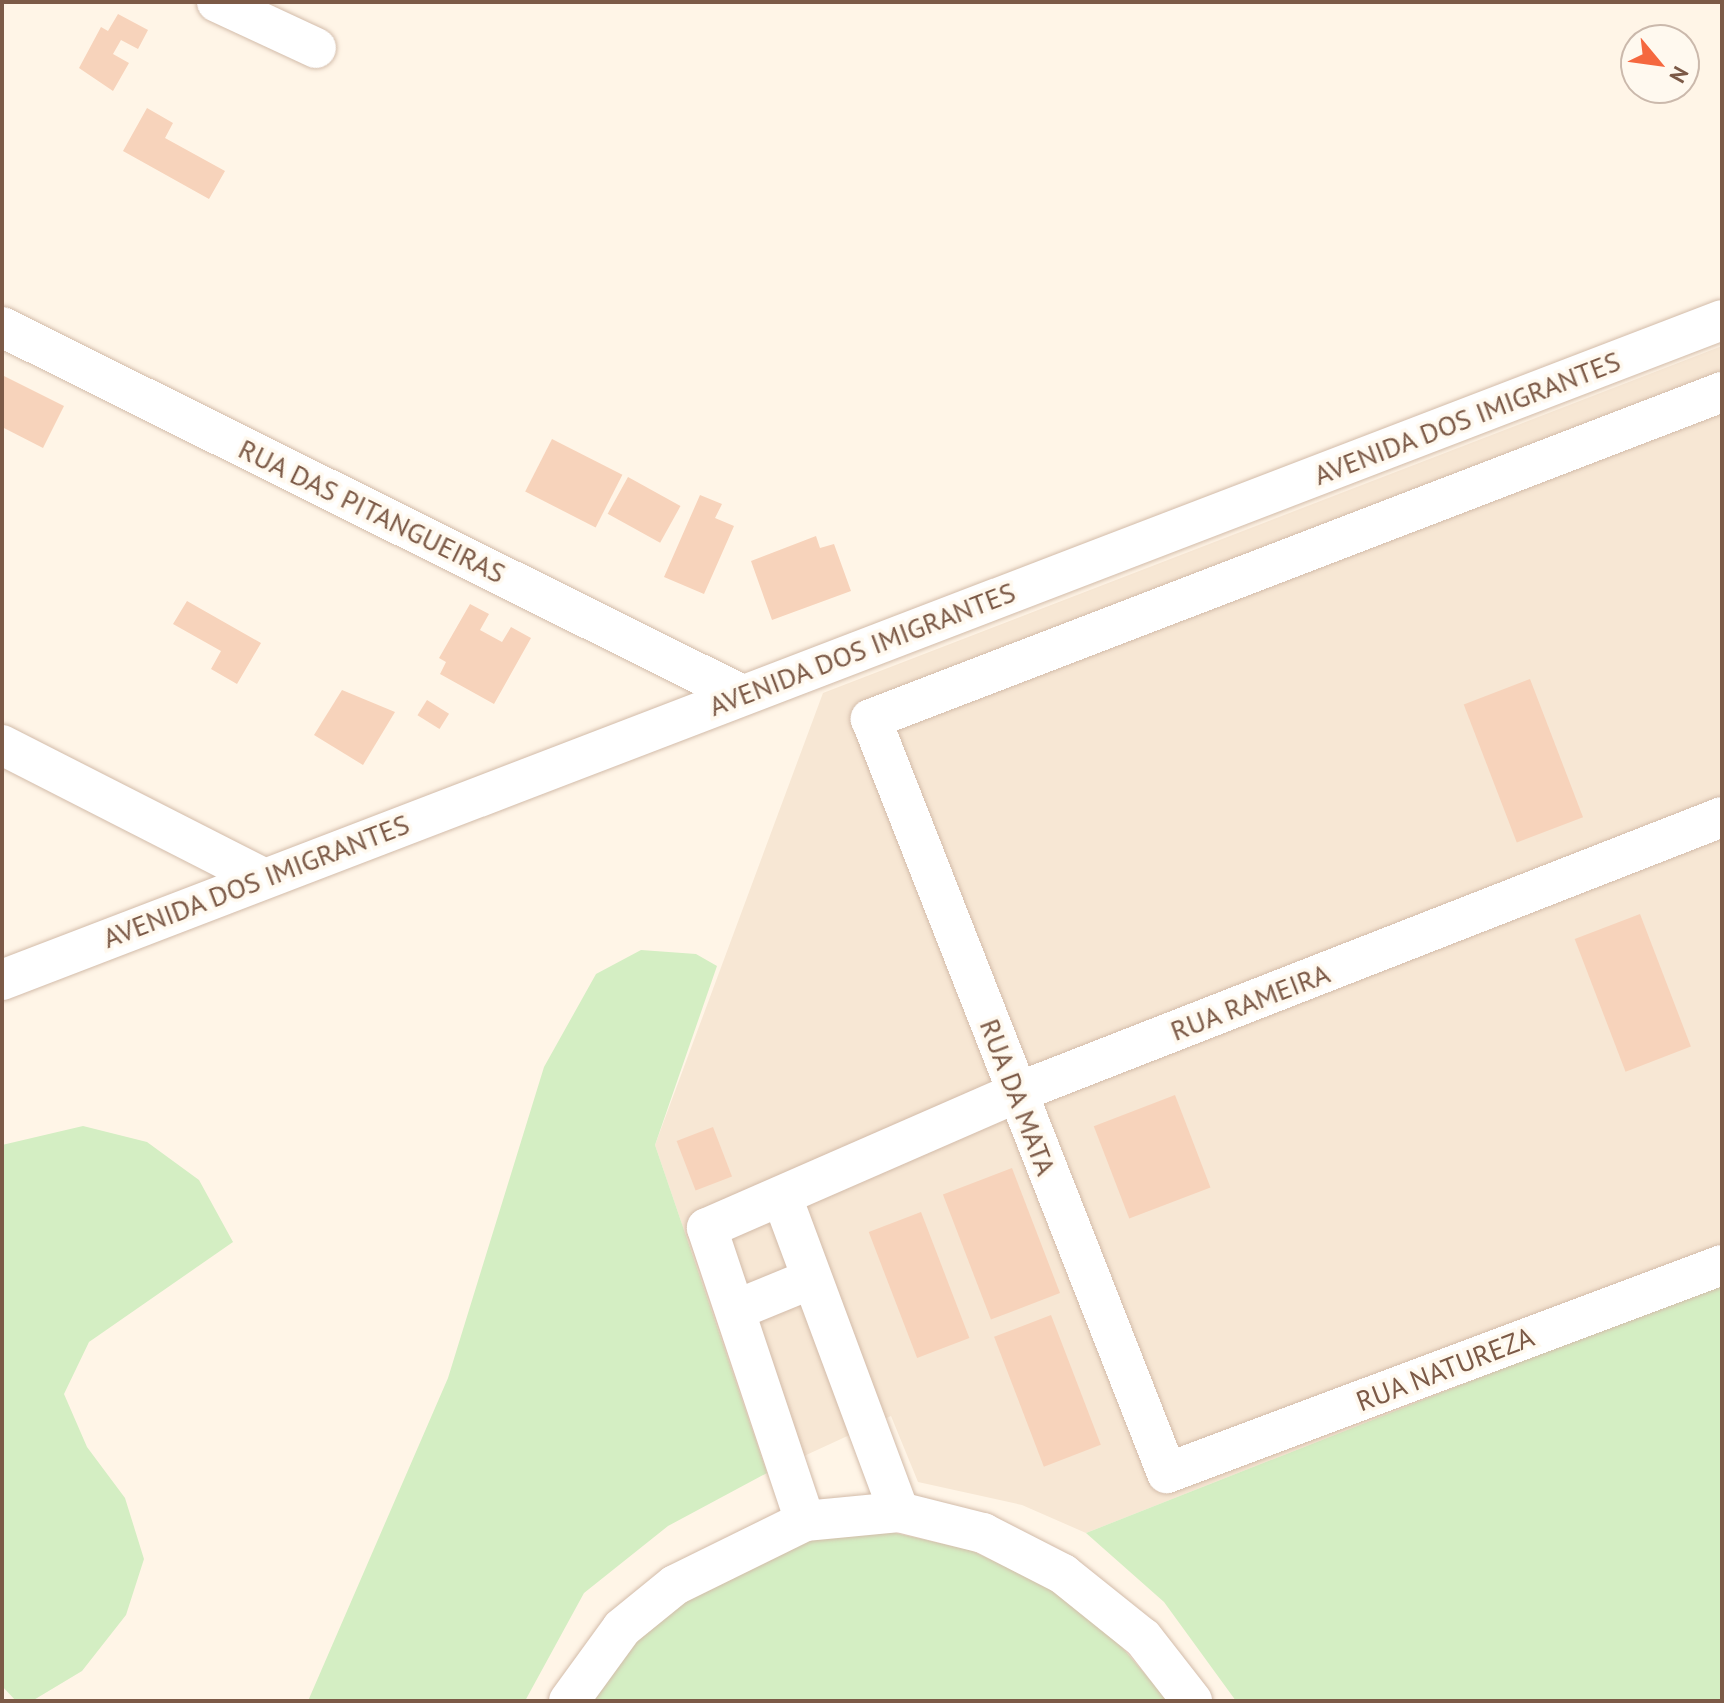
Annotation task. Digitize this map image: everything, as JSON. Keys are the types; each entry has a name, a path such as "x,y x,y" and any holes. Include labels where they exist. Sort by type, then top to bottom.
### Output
{"street":[{"path":"217,2 316,48"},
{"name":"AVENIDA DOS IMIGRANTES","path":"2,980 261,877 1722,320"},
{"name":"RUA DAS PITANGUEIRAS","path":"2,327 742,695"},
{"name":"RUA DA MATA","path":"1167,1473 871,719 1722,392"},
{"path":"2,745 261,877"},
{"name":"RUA RAMEIRA","path":"738,1309 707,1228 1016,1093 1722,817"},
{"path":"782,1197 899,1512"},
{"name":"RUA NATUREZA","path":"1167,1473 1722,1265"},
{"path":"805,1521 738,1309 811,1279"},
{"path":"569,1701 622,1628 675,1585 805,1521 899,1512 983,1533 1063,1574 1143,1638 1192,1701"}],"shaded area":[{"path":"1722,346 1722,1282 1086,1533 1022,1505 918,1482 891,1416 767,1473 655,1145 823,693"}],"green space":[{"path":"641,950 696,954 717,966 655,1145 767,1473 668,1526 584,1593 525,1701 308,1701 448,1378 544,1067 596,974"},
{"path":"83,1126 147,1142 199,1180 233,1242 89,1342 64,1394 87,1447 125,1498 144,1559 126,1615 82,1671 32,1701 16,1701 2,1686 2,1145"},
{"path":"1722,1282 1722,1701 1236,1701 1164,1602 1086,1533"},
{"path":"891,1532 970,1550 1042,1583 1108,1631 1168,1701 583,1701 622,1651 689,1594 808,1539"}],"building":[{"path":"118,14 148,30 138,49 121,40 113,54 129,63 113,91 79,68 101,27 108,31"},
{"path":"147,108 173,123 165,138 225,171 209,199 123,151"},
{"path":"2,375 64,406 43,448 2,427"},
{"path":"552,439 622,475 596,527 525,492"},
{"path":"628,477 680,506 660,543 608,514"},
{"path":"700,495 722,504 715,518 734,526 704,594 664,577"},
{"path":"816,536 820,548 834,544 851,591 772,620 751,561"},
{"path":"187,601 261,643 237,684 211,669 221,651 173,624"},
{"path":"470,604 489,614 480,630 502,642 511,627 531,638 494,704 440,674 446,662 439,658"},
{"path":"1530,679 1583,817 1517,843 1464,704"},
{"path":"342,690 395,712 363,765 314,735"},
{"path":"427,700 449,714 440,729 417,715"},
{"path":"1640,914 1691,1047 1626,1072 1575,939"},
{"path":"1175,1095 1210,1187 1129,1219 1094,1126"},
{"path":"713,1127 732,1176 696,1190 677,1141"},
{"path":"1012,1168 1060,1293 991,1320 943,1195"},
{"path":"921,1212 969,1338 917,1358 869,1232"},
{"path":"1051,1315 1101,1445 1044,1467 994,1337"}]}
